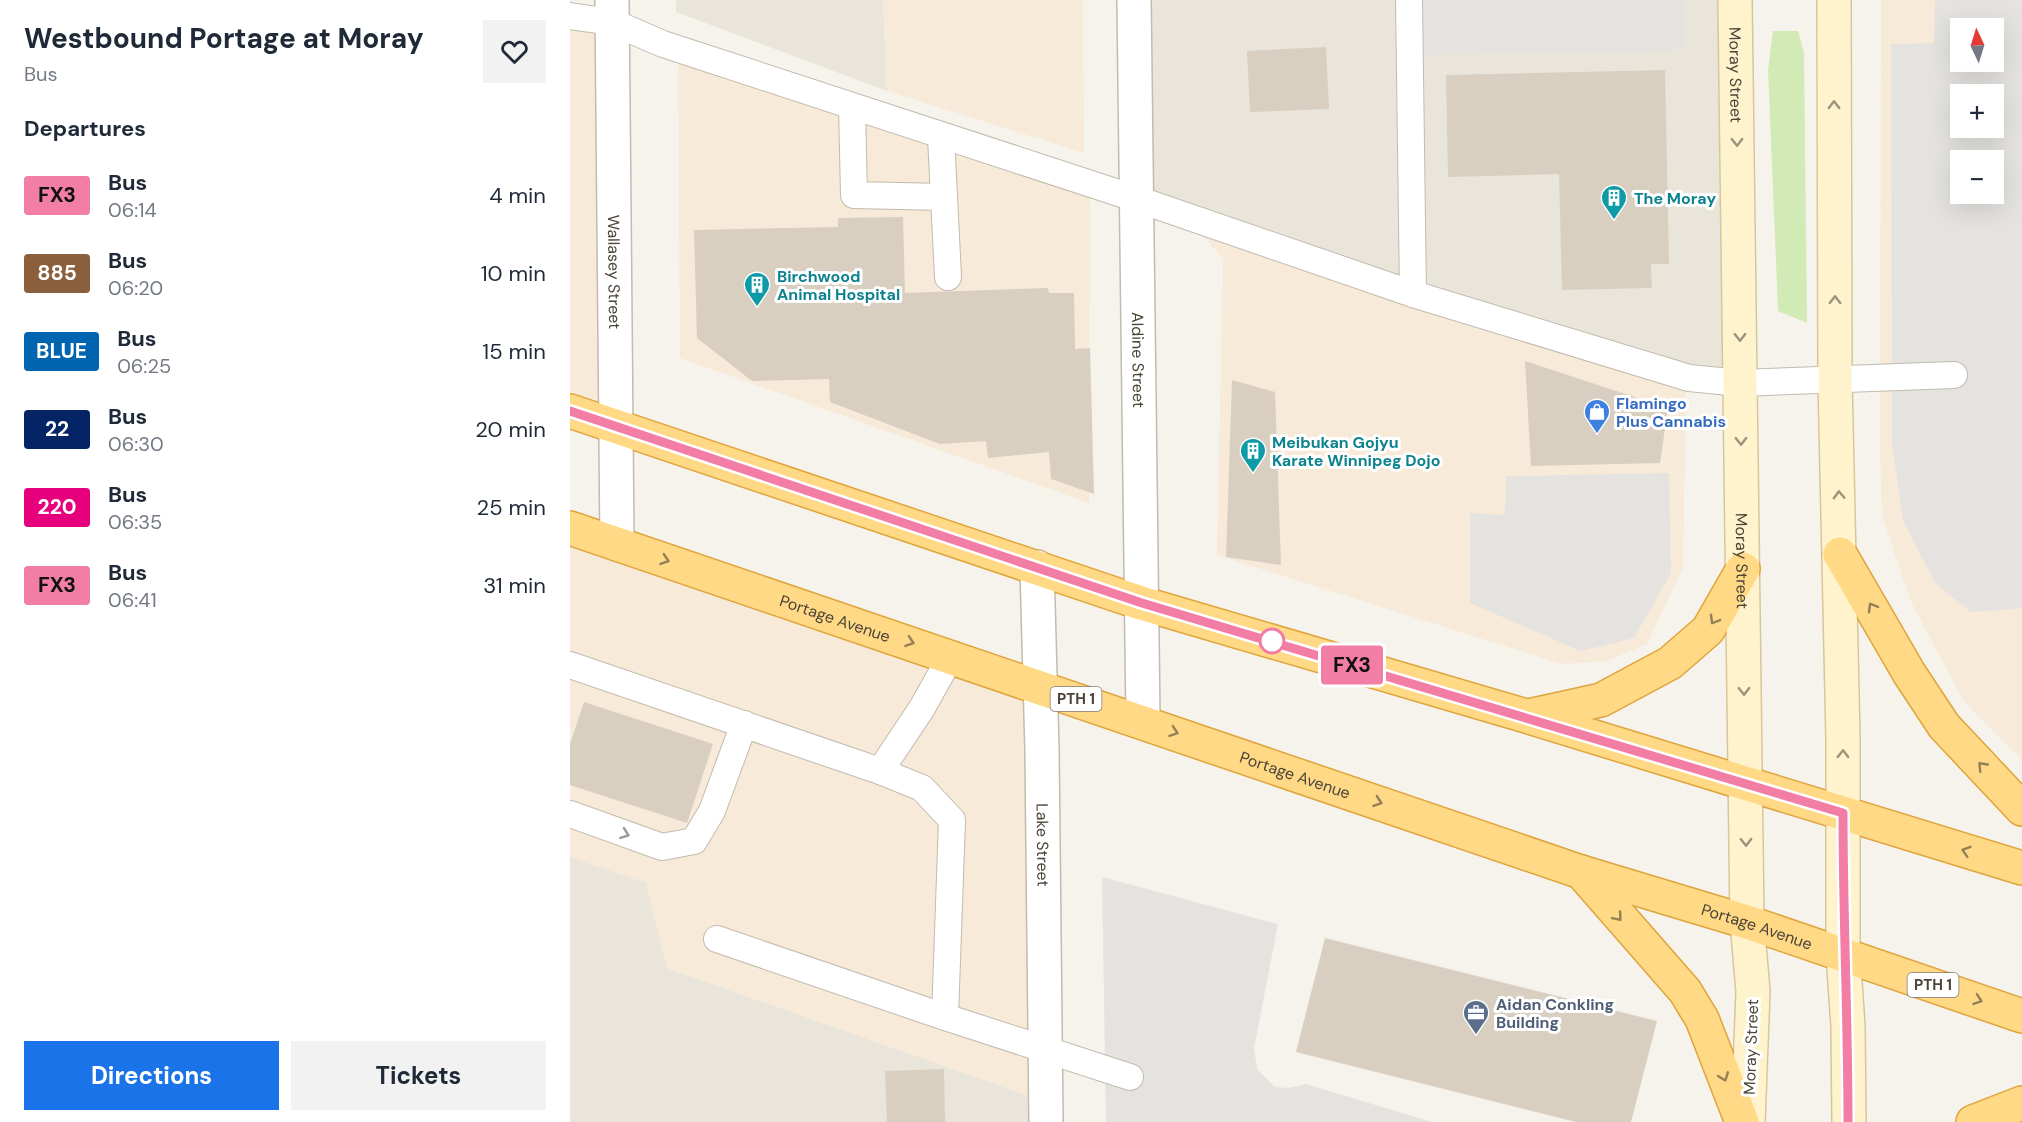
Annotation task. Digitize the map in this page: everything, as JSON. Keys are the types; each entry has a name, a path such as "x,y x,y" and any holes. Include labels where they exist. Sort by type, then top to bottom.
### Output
{"highway":[{"path":"570,411 1142,603 1526,716 2022,868"},
{"name":"Portage Avenue","path":"570,528 1143,721 1581,872 1747,922 2022,1016"},
{"path":"1840,554 1944,726 2022,809"},
{"path":"1526,716 1601,700 1670,663 1708,630 1743,569"},
{"path":"1581,872 1685,991 1702,1019 1742,1122"},
{"path":"1973,1122 2022,1103"}],"main road":[{"name":"Moray Street","path":"1736,0 1747,922 1753,991 1748,1122"},
{"path":"1834,0 1835,380 1840,554 1843,954 1848,1026 1849,1122"}],"street":[{"name":"Aldine Street","path":"1134,0 1143,721"},
{"name":"Wallasey Street","path":"612,11 614,426 617,544"},
{"name":"Lake Street","path":"1037,567 1041,687 1046,1122"}],"lane":[{"path":"1409,0 1413,294"},
{"path":"570,16 612,11 663,44 941,137 1137,199 1413,294 1689,378 1740,383 1954,375"},
{"path":"852,107 854,195 944,197"},
{"path":"941,137 948,277"},
{"path":"880,771 922,708 951,656"},
{"path":"570,665 880,771 922,788 952,820 945,1017"},
{"path":"570,814 662,847 694,842 712,811 744,724"},
{"path":"717,939 1045,1051 1130,1077"}],"shaded area":[{"path":"676,0 883,0 887,91 676,12"},
{"path":"883,0 1083,0 1084,153 887,91"},
{"path":"1134,0 1735,0 1740,383 1137,199"},
{"path":"1409,0 1685,0 1685,50 1410,55"},
{"path":"1881,0 2022,0 2022,760 1963,700 1910,600 1882,515 1880,446"},
{"path":"1935,0 2022,0 2022,608 1971,612 1935,583 1903,520 1892,443 1891,44 1934,43"},
{"path":"570,16 612,22 614,426 570,411"},
{"path":"678,60 1090,194 1089,503 680,358"},
{"path":"1188,218 1686,381 1683,568 1647,644 1607,661 1562,664 1217,555 1223,259"},
{"path":"1669,473 1671,573 1634,638 1581,651 1470,603 1470,513 1505,515 1506,476"},
{"path":"570,528 1041,687 1046,1102 667,968 646,883 570,857"},
{"path":"570,857 646,882 667,968 1046,1102 1046,1122 570,1122"},
{"path":"1102,877 1278,924 1254,1048 1257,1069 1275,1087 1288,1088 1306,1084 1432,1122 1106,1122"}],"green space":[{"path":"1773,31 1798,31 1804,53 1807,323 1778,311 1768,70"}],"building":[{"path":"1326,47 1329,109 1250,112 1247,51"},
{"name":"The Moray","path":"1665,70 1669,264 1651,264 1652,288 1562,290 1559,174 1448,177 1446,75"},
{"path":"903,217 905,293 1048,288 1049,293 1074,293 1075,349 1090,348 1094,494 1051,479 1049,452 988,458 986,441 940,444 830,402 829,379 752,381 697,338 694,230 838,227 838,218"},
{"name":"Flamingo Plus Cannabis","path":"1525,361 1668,408 1660,463 1531,466"},
{"name":"Meibukan Gojyu Karate Winnipeg Dojo","path":"1232,380 1275,392 1281,565 1226,557"},
{"path":"584,702 713,744 687,823 570,785 570,744"},
{"name":"Aidan Conkling Building","path":"1325,938 1657,1021 1631,1122 1576,1122 1296,1052"},
{"path":"944,1069 945,1122 887,1122 885,1071"}],"bus line":[{"name":"FX3","path":"570,411 1142,603 1526,716 1843,813 1843,954 1848,1026 1848,1122"}],"place":[{"name":"The Moray","path":"1614,221"},
{"name":"Birchwood Animal Hospital","path":"757,308"},
{"name":"Flamingo Plus Cannabis","path":"1597,435"},
{"name":"Meibukan Gojyu Karate Winnipeg Dojo","path":"1253,474"},
{"name":"Aidan Conkling Building","path":"1476,1036"}]}
